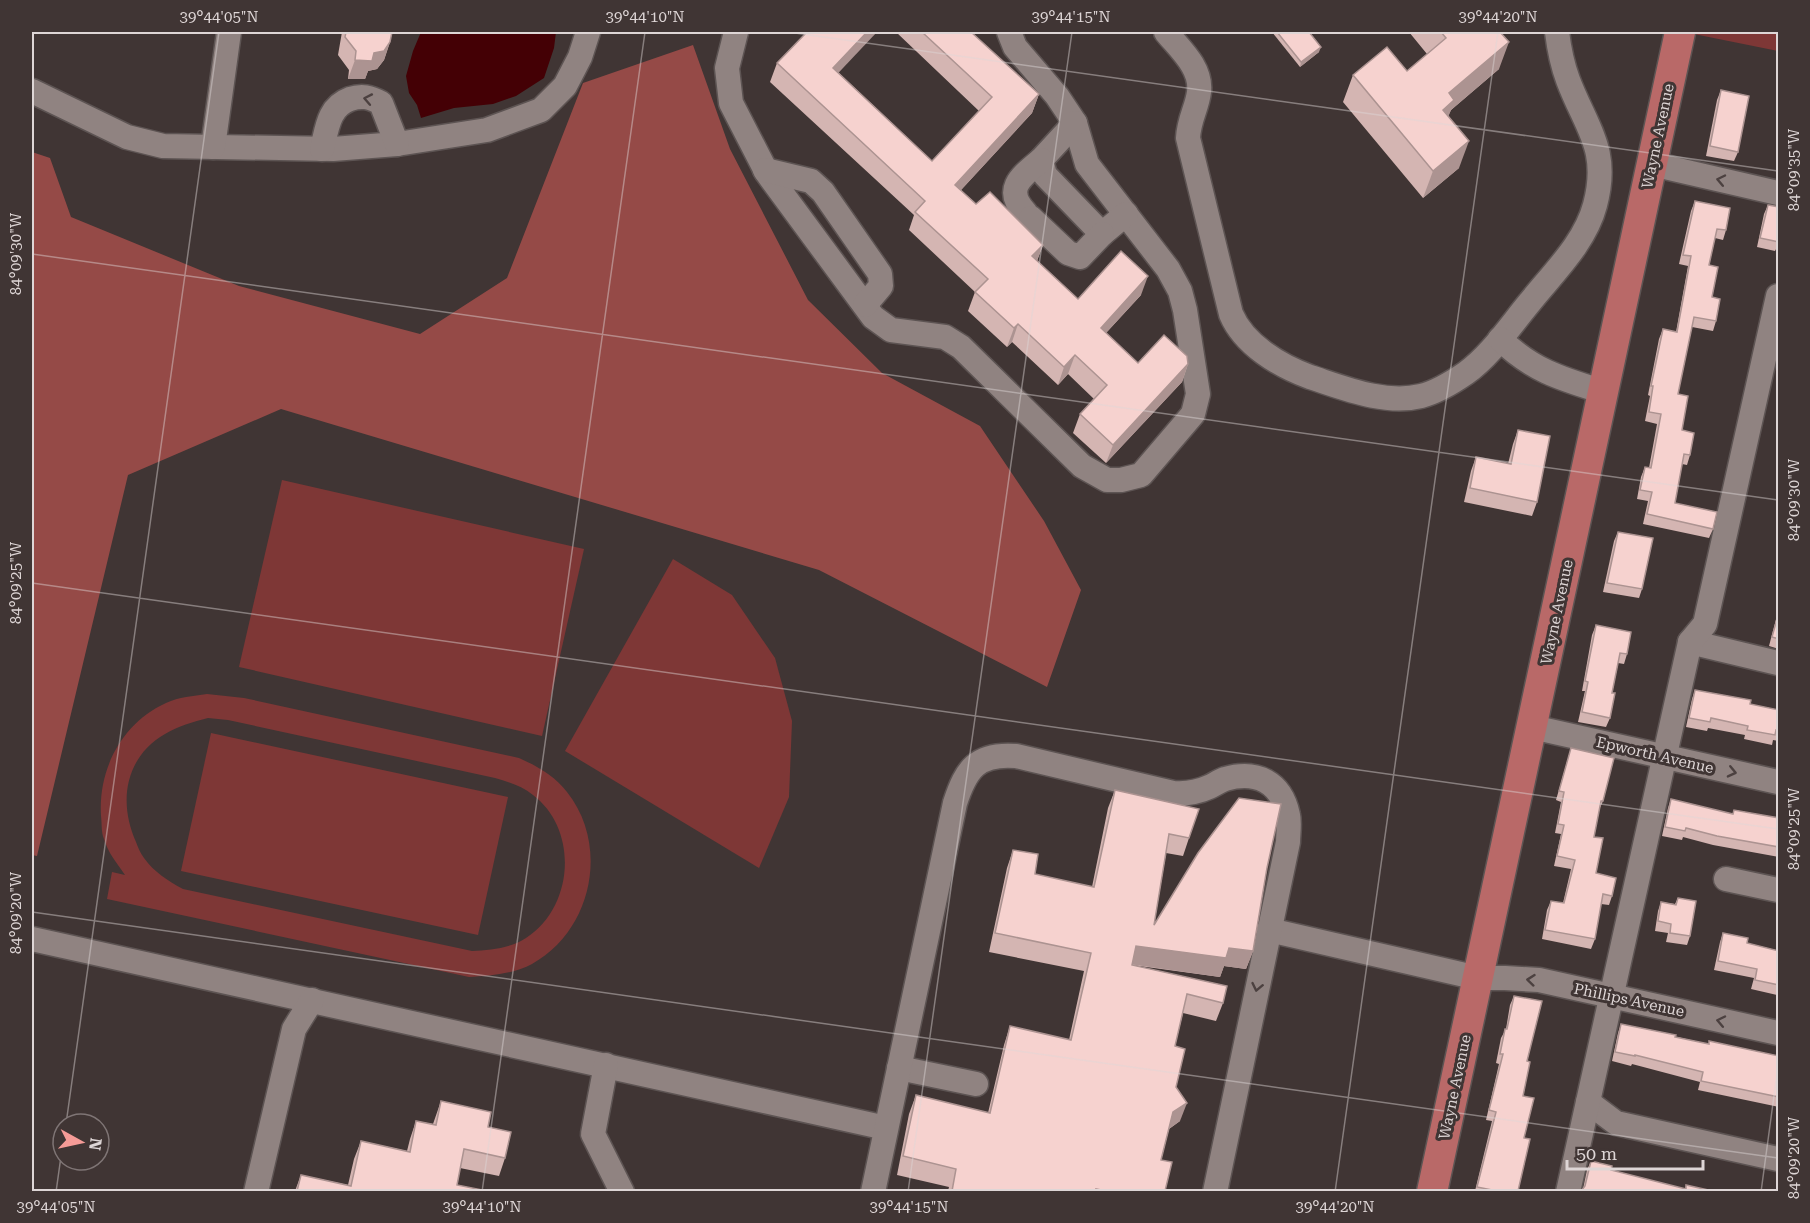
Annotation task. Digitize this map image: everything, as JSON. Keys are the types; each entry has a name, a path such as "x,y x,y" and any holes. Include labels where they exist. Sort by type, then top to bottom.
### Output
{"main road":[{"name":"Wayne Avenue","path":"1432,1191 1680,32"}],"street":[{"path":"213,147 229,32"},
{"path":"32,91 127,137 163,146 322,149 396,144 487,130 541,110 565,86 580,57 588,32"},
{"path":"736,32 727,68 731,103 765,170 873,317 891,330 945,338 962,347 1082,466 1107,480 1121,480 1141,475 1193,414 1198,394 1180,291 1168,269 1087,164 1075,123 1058,96 1015,47 1009,32"},
{"path":"1166,32 1196,70 1199,78 1199,93 1189,123 1188,138 1235,323 1253,344 1274,360 1304,375 1342,388 1396,398 1420,396 1438,390 1466,373 1500,339 1578,243 1589,224 1596,204 1599,177 1598,152 1593,134 1568,80 1559,51 1557,32"},
{"path":"322,149 330,116 334,110 339,104 362,96 373,98 381,103 396,144"},
{"path":"1075,123 1025,174 1015,191 1016,203 1075,257 1080,257 1126,214"},
{"path":"1041,160 1045,175 1102,234"},
{"path":"1653,164 1779,193"},
{"path":"765,170 811,181 823,192 880,274 881,286 865,305"},
{"path":"1568,1191 1690,642 1705,624 1779,296"},
{"path":"1500,339 1541,370 1604,392"},
{"path":"1690,642 1779,663"},
{"name":"Epworth Avenue","path":"1532,727 1779,783"},
{"path":"873,1191 955,803 962,782 970,768 983,760 999,755 1016,756 1173,793 1189,794 1223,780 1244,775 1272,784 1282,797 1288,817 1288,842 1215,1191"},
{"path":"1726,879 1779,890"},
{"name":"Phillips Avenue","path":"1269,930 1478,978 1539,981 1779,1033"},
{"path":"32,939 886,1128"},
{"path":"256,1191 294,1029 312,1000"},
{"path":"606,1065 593,1134 622,1191"},
{"path":"899,1068 976,1084"},
{"path":"1587,1102 1616,1123 1779,1159"}],"shaded area":[{"path":"421,32 556,32 554,48 544,78 516,96 493,104 454,108 421,118 417,105 409,93 406,76"},
{"path":"1684,32 1778,32 1778,51"},
{"path":"693,45 730,149 808,300 882,373 980,426 1044,521 1081,590 1047,687 819,570 281,409 128,475 37,856 32,855 32,152 50,158 71,217 239,286 420,334 507,278 583,83"},
{"path":"282,480 584,549 542,736 239,667"},
{"path":"673,559 732,595 775,658 792,721 789,797 759,868 565,751"},
{"path":"207,694 244,698 519,758 545,772 567,792 580,814 588,837 591,861 588,886 581,909 569,931 552,949 532,964 501,974 469,977 107,899 112,872 125,875 110,853 102,833 101,798 104,781 116,749 125,735 150,712 171,701","holes":["208,718 228,720 495,778 524,789 548,810 558,828 564,847 565,868 554,908 542,924 526,938 500,948 472,951 177,886 152,868 139,850 130,827 127,811 129,782 141,755 165,734 180,726"]},
{"path":"211,733 508,797 478,935 181,871"}],"building":[{"path":"346,32 392,32 390,42 384,51 374,53 372,61 355,60 356,51 345,37"},
{"path":"807,32 867,32 833,68 932,161 992,97 922,32 971,32 1039,94 955,185 976,204 990,192 1043,245 1032,256 1078,299 1121,251 1148,276 1101,328 1138,363 1164,335 1187,356 1188,364 1113,445 1080,414 1107,385 1075,355 1064,367 1018,324 1014,328 975,292 988,279 915,212 925,201 777,63"},
{"path":"1277,32 1309,32 1321,47 1301,62"},
{"path":"1441,32 1500,32 1509,42 1449,93 1454,100 1443,110 1469,141 1433,171 1353,75 1387,47 1407,71 1446,38"},
{"path":"1721,90 1749,96 1738,152 1710,146"},
{"path":"1695,201 1730,208 1726,230 1717,229 1709,265 1718,267 1712,297 1720,299 1716,321 1694,317 1678,394 1688,396 1682,430 1694,433 1690,455 1684,454 1675,503 1717,512 1713,529 1647,514 1652,492 1640,490 1645,467 1651,468 1661,414 1649,412 1653,386 1651,386 1663,329 1677,332 1691,256 1683,255"},
{"path":"1768,205 1779,207 1779,242 1760,238"},
{"path":"1518,430 1550,436 1537,502 1470,488 1476,457 1511,464"},
{"path":"1618,532 1653,538 1642,589 1607,583"},
{"path":"1779,612 1779,639 1772,637"},
{"path":"1596,625 1631,632 1627,654 1620,653 1612,693 1615,693 1610,718 1582,712 1588,682 1585,681"},
{"path":"1695,690 1751,700 1750,704 1779,710 1779,731 1776,730 1775,735 1747,730 1748,726 1711,718 1710,722 1689,718"},
{"path":"1571,748 1614,758 1603,801 1601,801 1594,837 1603,838 1596,873 1616,878 1612,896 1603,894 1595,939 1545,930 1551,901 1564,903 1575,860 1557,856 1564,825 1558,824 1564,792 1559,791"},
{"path":"1115,790 1199,809 1189,838 1169,834 1154,925 1198,853 1239,798 1281,804 1253,951 1229,948 1226,958 1136,946 1132,965 1227,986 1223,1003 1187,994 1175,1046 1185,1049 1176,1087 1187,1103 1173,1112 1161,1160 1172,1162 1165,1191 1096,1189 1096,1191 952,1191 956,1169 903,1156 916,1095 990,1113 1010,1026 1071,1040 1091,953 995,933 1013,850 1038,854 1035,874 1094,887"},
{"path":"1671,799 1733,814 1734,810 1779,818 1779,847 1686,828 1685,831 1665,827"},
{"path":"1678,898 1696,901 1690,936 1670,933 1671,924 1658,921 1661,902 1676,905"},
{"path":"1723,933 1748,938 1747,943 1779,951 1779,985 1755,980 1757,969 1718,961"},
{"path":"1514,996 1542,1001 1527,1061 1530,1062 1523,1096 1534,1098 1524,1138 1530,1139 1518,1191 1497,1191 1477,1187 1496,1112 1489,1110"},
{"path":"1621,1024 1709,1044 1709,1041 1779,1056 1779,1097 1701,1081 1703,1072 1615,1052"},
{"path":"441,1101 491,1112 488,1127 511,1132 505,1158 464,1149 457,1185 487,1191 297,1191 301,1175 351,1186 361,1141 410,1152 416,1121 436,1125"},
{"path":"1591,1161 1612,1166 1611,1170 1686,1189 1686,1185 1708,1190 1581,1191 1585,1186"}]}
